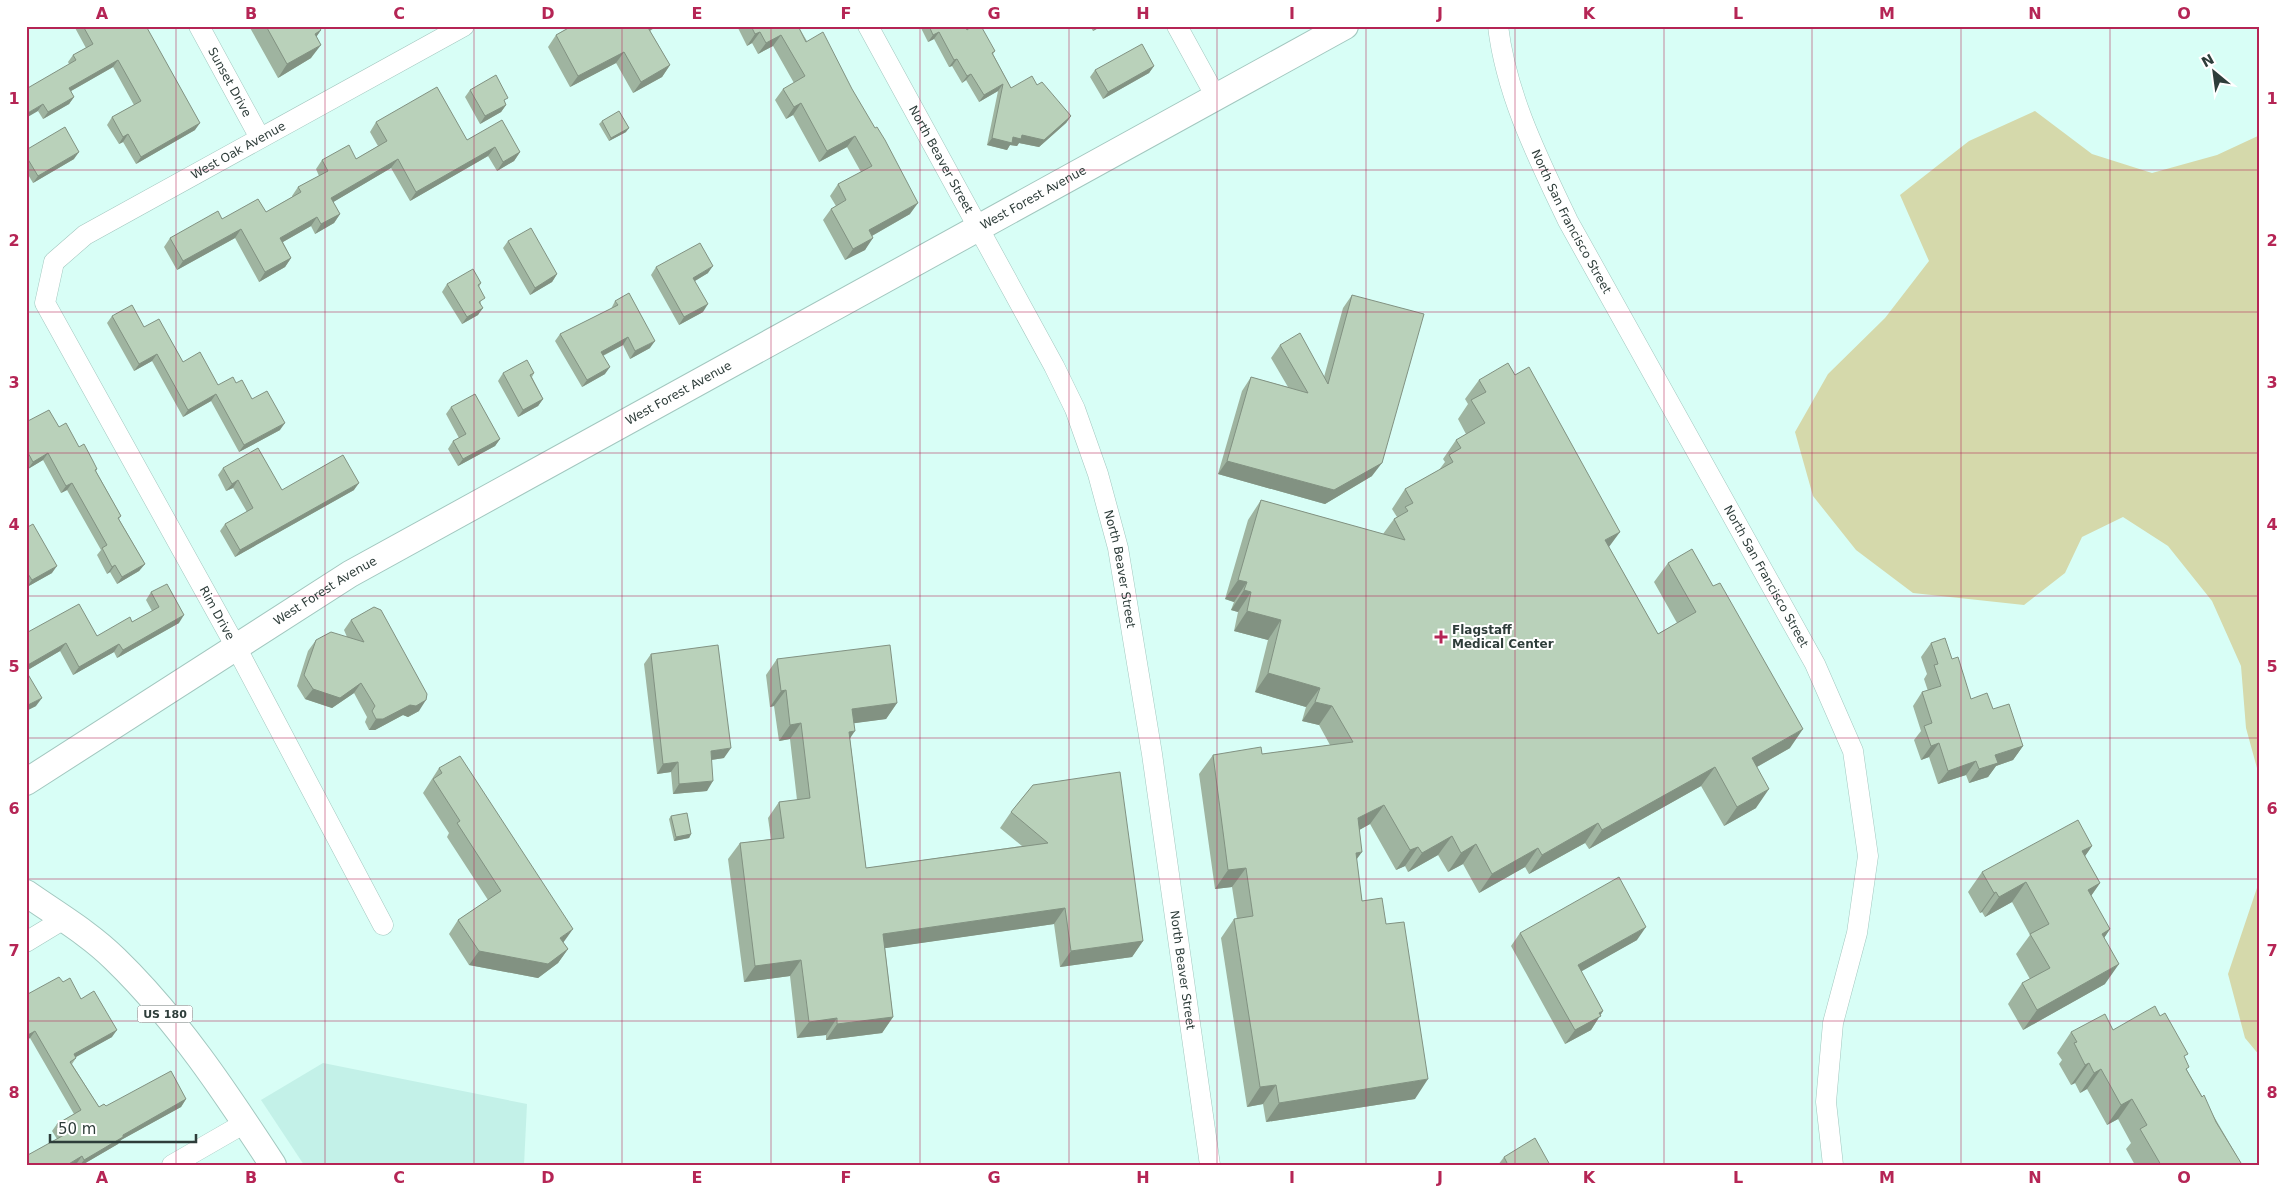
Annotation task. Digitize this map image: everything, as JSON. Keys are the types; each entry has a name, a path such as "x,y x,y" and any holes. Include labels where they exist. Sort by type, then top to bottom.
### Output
{"main road":[{"name":"West Forest Avenue","path":"26,782 350,574 1345,26"},
{"name":"US 180","path":"26,893 64,919 114,958 156,1002 245,1123 273,1165"}],"street":[{"name":"Sunset Drive","path":"199,26 260,138"},
{"name":"West Oak Avenue","path":"45,303 54,262 85,235 464,26"},
{"name":"North Beaver Street","path":"868,26 980,228 1075,409 1098,474 1118,548 1152,754 1210,1165"},
{"path":"1177,26 1216,97"},
{"name":"North San Francisco Street","path":"1498,26 1501,53 1533,147 1568,221 1815,664 1853,751 1868,856 1857,934 1833,1023 1826,1102 1833,1165"},
{"name":"Rim Drive","path":"45,303 236,647 383,925"},
{"path":"26,942 64,919"},
{"path":"172,1165 245,1123"}],"shaded area":[{"path":"323,1063 527,1104 524,1165 304,1165 261,1100"}],"green space":[{"path":"2035,111 2092,154 2152,173 2217,155 2260,135 2260,779 2246,728 2241,666 2212,601 2168,546 2123,517 2082,537 2065,573 2024,605 1913,593 1856,550 1813,496 1795,432 1828,374 1885,318 1929,261 1900,195 1969,141"},
{"path":"2260,879 2260,1056 2245,1038 2228,974"}],"building":[{"path":"83,26 146,26 200,123 141,157 128,134 123,137 112,117 141,101 118,60 69,88 74,97 48,112 43,104 26,114 26,89 76,60 73,55 93,44"},
{"path":"266,26 318,26 321,30 315,34 321,45 287,64"},
{"path":"572,26 647,26 670,65 641,82 624,52 578,76 556,35"},
{"path":"751,26 798,26 806,42 823,32 852,89 875,128 877,127 885,140 918,203 869,230 873,238 853,249 831,209 846,200 838,184 872,166 855,136 827,151 801,103 794,107 783,89 805,76 781,35 766,43 760,32 755,34"},
{"path":"929,26 965,26 967,30 972,26 981,26 995,51 992,53 1011,88 1032,76 1037,85 1042,82 1071,116 1044,140 1022,135 1021,139 1013,137 1012,143 992,138 1003,84 984,95 971,74 967,76 957,59 954,60 939,32 933,35"},
{"path":"1142,44 1154,66 1108,92 1095,70"},
{"path":"496,75 508,98 504,100 506,105 485,116 470,90"},
{"path":"437,87 467,140 502,120 520,152 503,162 495,147 416,192 398,159 331,198 340,214 321,224 317,217 280,238 291,258 265,272 241,229 183,261 170,238 218,211 222,219 258,199 266,212 301,192 298,187 328,171 322,160 349,145 356,159 387,141 376,122"},
{"path":"619,111 629,128 611,138 602,121"},
{"path":"65,127 79,152 38,176 26,156 26,150"},
{"path":"531,228 557,274 535,288 508,241"},
{"path":"700,243 713,266 693,278 708,304 684,317 656,267"},
{"path":"473,269 481,283 478,285 485,298 479,302 483,308 467,317 447,284"},
{"path":"629,293 655,341 635,351 628,337 601,352 610,367 587,380 560,334 618,305 615,301"},
{"path":"1352,295 1424,314 1382,463 1334,490 1227,461 1251,377 1308,393 1280,345 1300,333 1328,384"},
{"path":"132,305 144,327 159,319 183,362 200,352 218,385 233,377 236,383 242,380 252,399 267,391 285,423 244,445 216,394 188,410 157,354 139,364 112,316"},
{"path":"527,360 534,373 530,375 543,399 523,410 503,373"},
{"name":"Flagstaff Medical Center","path":"1508,363 1515,375 1529,367 1620,532 1605,540 1658,634 1696,612 1668,563 1692,549 1713,586 1720,583 1803,729 1752,758 1769,789 1737,807 1715,767 1602,830 1598,823 1542,855 1538,848 1492,874 1476,844 1461,853 1452,836 1422,853 1418,847 1410,850 1384,805 1358,818 1362,852 1356,853 1362,901 1382,898 1386,924 1404,922 1428,1079 1279,1103 1276,1085 1260,1087 1234,919 1253,916 1246,868 1228,870 1213,755 1261,747 1262,754 1353,742 1332,706 1315,702 1320,688 1268,673 1281,620 1247,611 1251,592 1244,590 1247,582 1238,580 1261,500 1405,540 1394,519 1408,511 1405,507 1413,503 1405,489 1453,462 1449,455 1461,448 1456,440 1485,423 1471,400 1486,392 1479,380"},
{"path":"475,394 500,439 463,459 453,441 466,434 451,407"},
{"path":"49,410 59,427 66,423 79,447 84,444 97,469 95,470 121,516 118,518 145,564 122,577 115,565 112,567 102,548 107,545 72,483 66,486 48,453 33,462 26,449 26,422"},
{"path":"258,448 282,490 343,455 359,483 240,550 225,524 253,508 238,480 232,484 223,468"},
{"path":"33,524 57,566 32,580 28,574 26,575 26,528"},
{"path":"167,584 184,615 123,650 119,644 79,667 66,643 26,666 26,629 28,632 79,604 97,636 130,617 132,622 159,607 151,592"},
{"path":"374,607 381,610 427,694 426,700 416,706 410,705 383,719 376,719 372,711 375,706 361,683 340,698 313,689 304,675 316,640 331,632 364,642 351,620"},
{"path":"1945,638 1952,659 1958,657 1971,699 1987,693 1993,709 2009,704 2023,746 1995,755 1998,763 1979,769 1976,761 1948,771 1939,743 1931,746 1924,726 1932,723 1922,692 1941,686 1934,665 1938,664 1931,643"},
{"path":"718,645 731,748 711,751 713,781 679,784 678,762 663,764 651,654"},
{"path":"890,645 897,703 852,709 855,731 849,732 866,868 1048,843 1011,812 1033,785 1120,772 1143,941 1071,951 1065,908 883,934 893,1017 837,1024 837,1018 809,1022 801,960 755,966 740,843 784,838 779,802 810,798 801,723 790,725 786,690 781,691 777,659"},
{"path":"26,671 42,698 26,706"},
{"path":"460,756 573,929 560,938 568,949 548,964 479,951 458,920 501,891 457,823 460,821 433,779 442,773 439,768"},
{"path":"687,813 691,834 676,837 671,816"},
{"path":"2078,820 2092,846 2082,851 2100,883 2088,890 2110,929 2102,934 2119,964 2037,1010 2022,983 2050,968 2030,934 2049,924 2026,882 1999,897 1996,892 1994,893 1982,872"},
{"path":"1619,877 1646,927 1578,965 1603,1011 1599,1013 1601,1016 1575,1030 1520,933"},
{"path":"59,977 63,982 70,978 81,999 94,991 117,1030 74,1054 76,1058 70,1062 99,1107 104,1104 106,1106 171,1071 186,1099 84,1160 82,1156 67,1165 26,1165 26,1156 64,1135 57,1124 81,1110 35,1031 26,1036 26,995"},
{"path":"2155,1006 2160,1016 2165,1013 2188,1054 2184,1056 2189,1067 2186,1069 2202,1097 2204,1095 2216,1122 2241,1163 2237,1165 2161,1165 2140,1129 2147,1125 2132,1099 2121,1105 2101,1069 2094,1073 2089,1063 2085,1065 2074,1043 2077,1042 2071,1032 2105,1014 2113,1030"},
{"path":"1535,1138 1550,1165 1508,1165 1504,1157"}],"place":[{"name":"Flagstaff Medical Center","path":"1441,637"}]}
